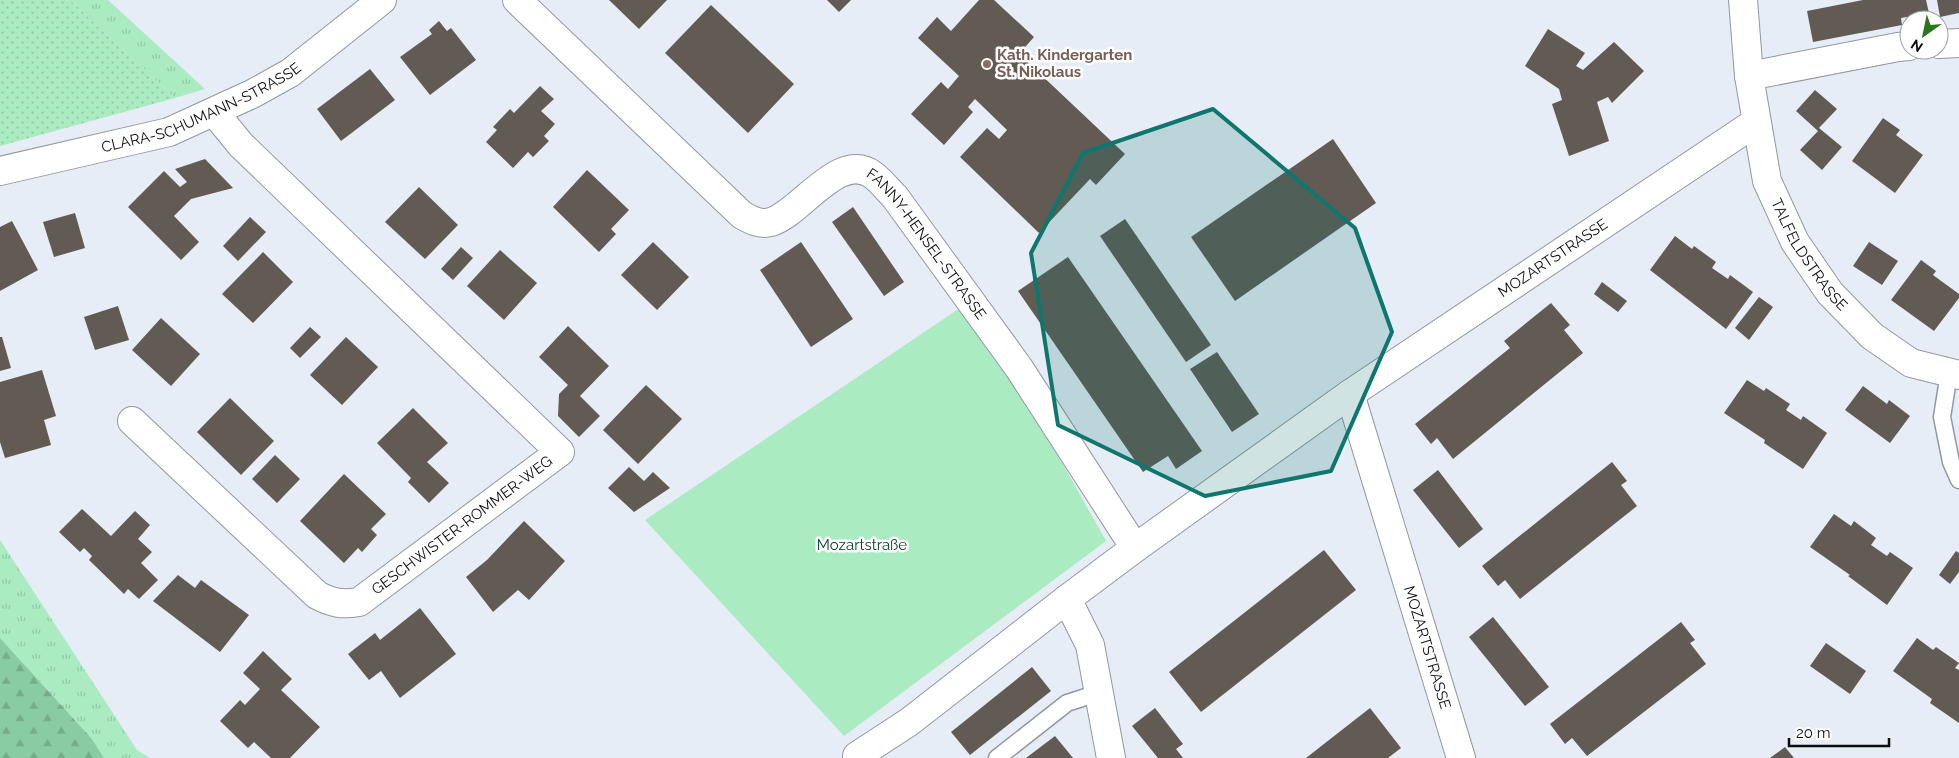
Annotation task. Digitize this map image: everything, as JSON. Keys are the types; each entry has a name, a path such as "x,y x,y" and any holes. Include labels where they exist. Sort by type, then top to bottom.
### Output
{"street":[{"name":"CLARA-SCHUMANN-STRASSE","path":"0,172 168,132 214,112 290,73 382,0"},
{"name":"FANNY-HENSEL-STRASSE","path":"517,0 742,215 756,222 771,222 839,173 856,168 873,174 895,197 1019,368 1135,548"},
{"name":"TALFELDSTRASSE","path":"1743,0 1749,76 1767,181 1795,242 1830,293 1872,336 1910,363 1954,374"},
{"path":"1749,76 1899,47"},
{"name":"GESCHWISTER-ROMMER-WEG","path":"132,421 317,595 330,602 345,604 359,602 560,452 241,145 214,112"},
{"name":"MOZARTSTRASSE","path":"857,756 909,722 1067,598 1350,394 1756,122"},
{"name":"MOZARTSTRASSE","path":"1350,394 1461,758"},
{"path":"1067,598 1090,645 1112,758"}],"lane":[{"name":"TALFELDSTRASSE","path":"1954,374 1942,417 1951,462 1959,480"},
{"path":"996,758 1068,703 1098,693"}],"highlighted area":[{"path":"1213,109 1355,228 1392,332 1331,471 1205,496 1058,425 1031,253 1083,153"}],"green space":[{"path":"0,0 70,0 175,98 0,146"},
{"path":"70,0 108,0 205,89 175,98"},
{"name":"Mozartstraße","path":"963,306 1015,379 1106,541 844,736 645,520"},
{"path":"0,540 137,750 150,758 104,758 92,739 0,638"},
{"path":"0,638 92,739 104,758 0,758"}],"building":[{"path":"609,0 667,0 639,29"},
{"path":"827,0 851,0 839,12"},
{"path":"979,0 994,0 1034,37 1019,54 1125,154 1096,185 1090,179 1039,233 960,157 987,128 999,139 1007,130 975,99 968,107 973,112 944,145 911,114 941,82 948,89 959,76 918,38 937,17 951,31"},
{"path":"1863,0 1926,0 1928,10 1899,10 1899,26 1813,42 1807,11"},
{"path":"1937,0 1959,0 1959,13 1949,15 1949,10 1939,10"},
{"path":"711,5 794,84 748,133 665,53"},
{"path":"439,21 447,31 451,28 476,60 430,95 400,57 432,34 429,30"},
{"path":"1548,29 1585,53 1576,66 1583,70 1614,42 1644,71 1612,103 1608,97 1597,102 1609,141 1569,156 1552,104 1562,100 1559,89 1525,66"},
{"path":"370,69 395,100 341,141 317,109"},
{"path":"540,86 554,99 541,111 555,124 544,136 549,141 533,157 528,152 513,168 486,142 497,130 493,127 510,109 514,113"},
{"path":"1815,90 1837,109 1819,128 1842,147 1822,170 1800,150 1818,131 1796,111"},
{"path":"1883,118 1900,130 1896,135 1923,155 1895,193 1852,161"},
{"path":"1333,139 1376,203 1235,301 1191,237"},
{"path":"205,159 233,188 191,199 174,216 199,242 181,260 128,207 164,171 180,187 187,182 175,169"},
{"path":"587,170 629,210 611,229 616,234 599,252 553,207"},
{"path":"419,187 458,225 425,259 385,222"},
{"path":"853,207 904,282 884,296 832,222"},
{"path":"75,213 85,248 54,257 43,222"},
{"path":"250,217 266,232 238,261 223,246"},
{"path":"1125,219 1211,345 1186,362 1100,236"},
{"path":"12,221 38,270 0,291 0,227"},
{"path":"1675,236 1692,249 1694,246 1716,262 1712,268 1728,279 1730,275 1753,292 1726,329 1650,270"},
{"path":"653,242 689,277 657,310 621,275"},
{"path":"801,242 853,319 811,347 760,270"},
{"path":"1869,242 1898,261 1882,285 1853,266"},
{"path":"461,247 473,258 453,280 441,269"},
{"path":"500,250 537,283 504,320 467,286"},
{"path":"263,252 293,282 253,323 222,294"},
{"path":"1068,257 1202,451 1176,469 1168,456 1143,472 1018,291"},
{"path":"1921,260 1936,271 1933,275 1959,294 1959,298 1934,331 1891,300"},
{"path":"1602,282 1627,301 1618,312 1594,294"},
{"path":"1759,297 1773,307 1749,340 1735,328"},
{"path":"1551,303 1570,325 1564,330 1583,353 1453,459 1437,438 1431,444 1415,424 1510,348 1504,341"},
{"path":"118,306 129,340 95,350 84,317"},
{"path":"161,318 200,354 171,386 132,350"},
{"path":"568,326 609,366 580,396 600,416 579,437 558,416 559,394 568,385 539,357"},
{"path":"310,327 321,337 300,358 290,348"},
{"path":"0,337 2,337 11,368 0,371"},
{"path":"346,337 378,367 342,405 310,375"},
{"path":"1217,352 1259,414 1232,432 1190,369"},
{"path":"42,370 56,416 44,420 51,445 5,458 0,442 0,382"},
{"path":"1747,380 1764,391 1766,388 1790,404 1786,410 1801,420 1803,416 1827,433 1803,469 1764,443 1765,440 1724,413"},
{"path":"646,385 682,419 638,464 603,430"},
{"path":"1863,386 1887,404 1889,400 1910,416 1890,443 1845,410"},
{"path":"230,398 274,441 241,475 197,432"},
{"path":"413,408 448,443 427,462 449,483 429,503 408,482 411,478 377,443"},
{"path":"275,455 300,479 277,503 252,479"},
{"path":"1612,462 1627,481 1621,485 1637,506 1520,599 1505,580 1498,586 1482,566"},
{"path":"629,467 644,481 653,472 670,488 634,512 608,488"},
{"path":"1438,470 1483,529 1459,548 1413,490"},
{"path":"344,474 386,514 371,529 377,535 362,552 358,548 344,563 300,521"},
{"path":"82,509 111,536 135,511 150,525 138,539 152,552 141,563 158,580 139,599 128,589 124,594 89,560 92,556 84,548 80,552 59,532"},
{"path":"1834,514 1851,526 1854,521 1876,538 1871,545 1887,556 1890,552 1913,568 1887,605 1848,576 1850,575 1810,547"},
{"path":"524,521 565,561 529,600 518,590 493,612 466,577 487,560"},
{"path":"1324,550 1356,590 1201,712 1169,672"},
{"path":"1956,551 1959,553 1959,572 1950,584 1939,575"},
{"path":"178,575 195,588 201,580 249,615 220,652 153,601"},
{"path":"420,608 456,654 400,698 381,671 369,680 348,654 375,633 380,640"},
{"path":"1493,617 1549,687 1525,706 1469,637"},
{"path":"1681,622 1695,640 1690,643 1706,664 1587,756 1572,738 1565,744 1550,724"},
{"path":"1917,638 1933,650 1936,647 1959,663 1955,668 1959,670 1959,723 1930,703 1932,699 1893,671"},
{"path":"1826,643 1866,671 1850,694 1810,666"},
{"path":"263,651 292,679 281,690 320,727 290,758 271,758 254,742 248,748 220,721 240,700 245,705 260,689 243,673"},
{"path":"1032,667 1051,691 970,755 951,732"},
{"path":"1155,708 1183,744 1176,749 1183,758 1158,758 1132,726"},
{"path":"1370,708 1401,748 1388,758 1306,758"},
{"path":"1055,736 1073,758 1026,758"},
{"path":"1785,747 1794,758 1770,758"}],"place":[{"name":"Kath. Kindergarten St. Nikolaus","path":"987,64"}]}
